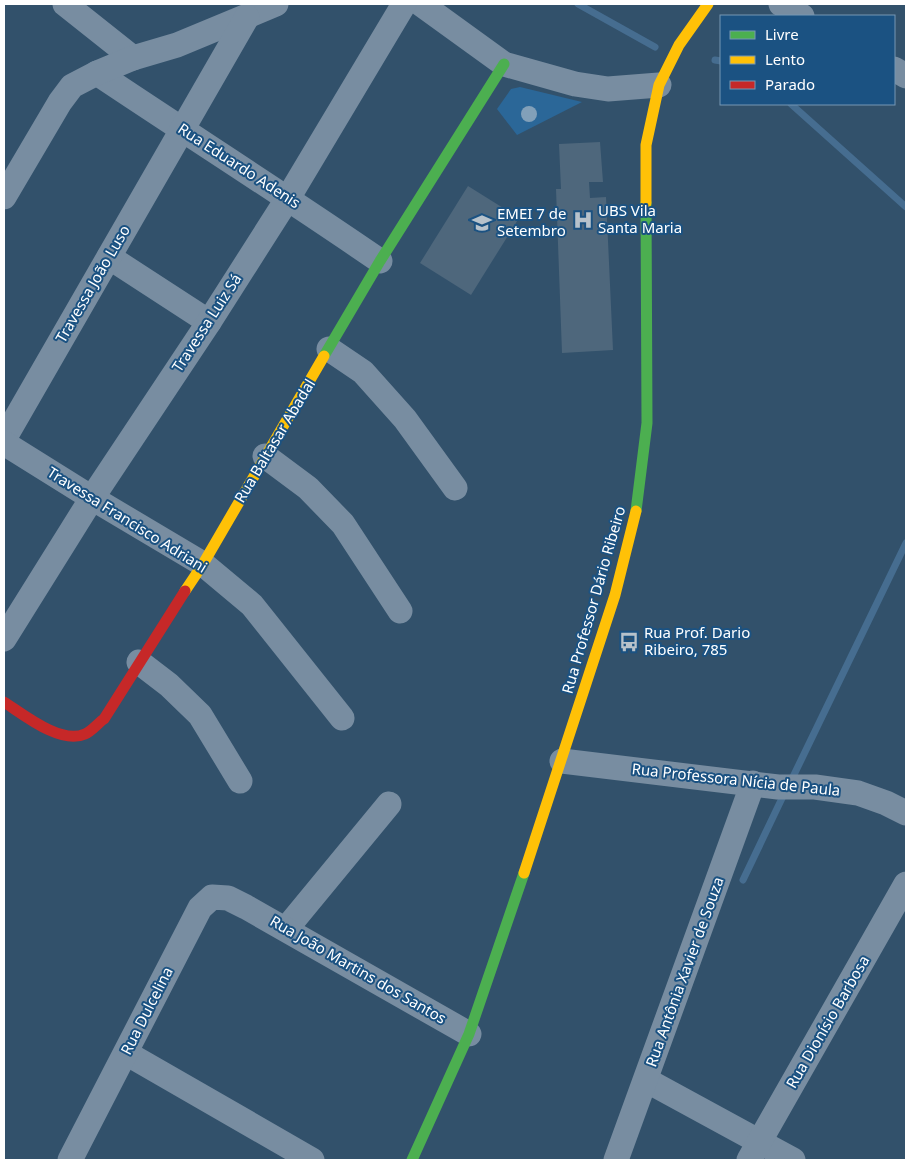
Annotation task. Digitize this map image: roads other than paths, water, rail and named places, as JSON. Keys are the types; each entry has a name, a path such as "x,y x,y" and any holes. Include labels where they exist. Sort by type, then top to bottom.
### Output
{"street":[{"path":"64,4 85,18 134,58"},
{"path":"4,197 60,102 72,86 97,73 134,58 177,45 276,4"},
{"name":"Travessa Luiz Sá","path":"4,639 92,498 209,322 288,198 404,4"},
{"path":"421,4 504,64 576,84 608,89 659,85"},
{"name":"Rua Professor Dário Ribeiro","path":"412,1160 469,1034 562,762 615,595 637,509 648,423 646,145 659,85 679,45 708,4"},
{"path":"781,4 800,15"},
{"name":"Travessa João Luso","path":"4,439 246,17"},
{"name":"Rua Baltasar Abadal","path":"4,702 50,731 69,736 85,734 104,719 203,564 380,261 504,64"},
{"path":"895,70 906,76"},
{"name":"Rua Eduardo Adenis","path":"97,73 288,198 380,261"},
{"path":"109,257 209,322"},
{"path":"329,349 363,372 405,420 455,488"},
{"name":"Travessa Francisco Adriani","path":"4,443 203,564 252,605 342,718"},
{"path":"265,456 308,488 343,524 400,611"},
{"path":"139,662 169,685 200,716 240,781"},
{"name":"Rua Professora Nícia de Paula","path":"562,762 778,787 815,787 858,793 886,802 906,813"},
{"name":"Rua Antônia Xavier de Souza","path":"616,1160 753,783"},
{"path":"286,929 389,804"},
{"name":"Rua Dionísio Barbosa","path":"754,1151 906,884"},
{"name":"Rua Dulcelina","path":"70,1160 200,908 212,897 228,898 246,907"},
{"name":"Rua João Martins dos Santos","path":"246,907 469,1034"},
{"path":"126,1053 312,1160"},
{"path":"646,1080 754,1151 793,1160"}],"waterway":[{"path":"578,4 655,47"},
{"path":"715,60 720,61"},
{"path":"792,105 906,207"},
{"path":"790,783 906,543"},
{"path":"743,880 785,792"}],"place":[{"name":"UBS Vila Santa Maria","path":"583,220"},
{"name":"EMEI 7 de Setembro","path":"482,223"},
{"name":"Rua Prof. Dario Ribeiro, 785","path":"629,642"}]}
